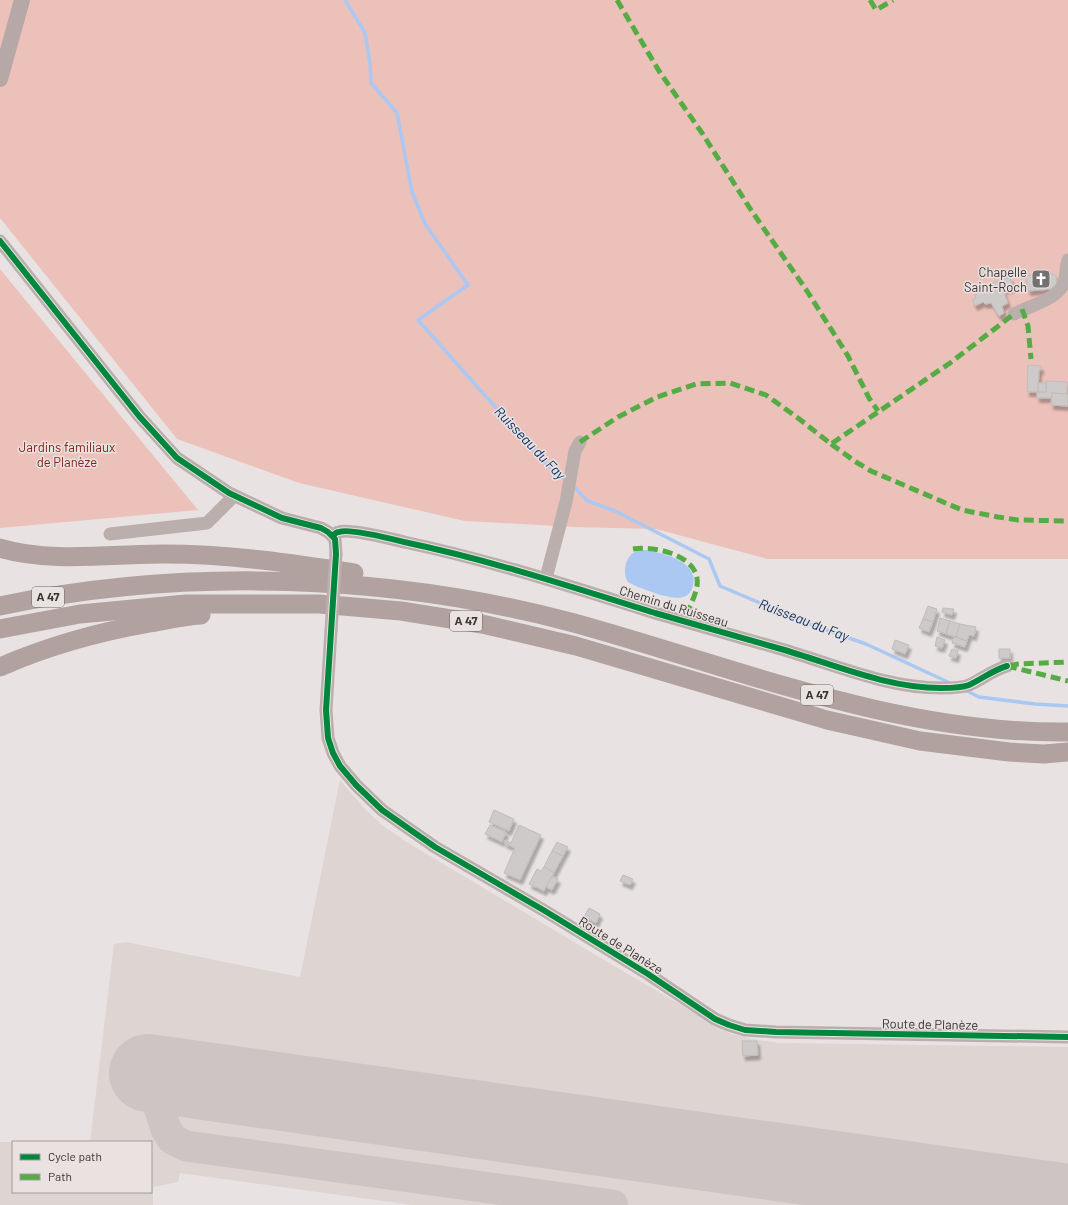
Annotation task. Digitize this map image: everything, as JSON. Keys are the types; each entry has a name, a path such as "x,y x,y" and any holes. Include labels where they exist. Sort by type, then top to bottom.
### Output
{"highway":[{"path":"0,548 42,556 165,554 239,558 380,577 408,591"},
{"name":"A 47","path":"0,606 97,589 216,582 282,581 349,585 408,591 475,602 573,623 775,684 882,711 938,722 974,727 1068,732"},
{"name":"A 47","path":"0,629 80,614 186,604 319,604 401,611 482,624 576,646 827,720 920,741 1009,752 1044,754 1068,752"},
{"path":"0,667 63,642 131,626 190,616 246,611 276,604"}],"main road":[{"path":"0,79 22,0"}],"street":[{"path":"0,241 139,416 177,458 234,496 282,518 321,528 333,536"},
{"path":"1014,314 1051,297 1058,292 1064,282 1068,260"},
{"path":"546,578 570,483 575,451 580,442"},
{"path":"110,534 207,523 234,496"},
{"name":"Chemin du Ruisseau","path":"333,536 339,531 349,531 460,554 546,578 657,613 873,677 898,683 923,687 958,687 1007,666"},
{"name":"Route de Planèze","path":"333,536 336,546 336,554 326,710 328,738 333,753 340,766 356,785 382,810 429,843 545,911 729,1026 745,1030 776,1032 1068,1037"}],"shaded area":[{"path":"340,780 365,809 382,825 405,841 731,1034 779,1043 1068,1047 1068,1205 412,1205 180,1173 178,1182 153,1187 153,1205 0,1205 0,1142 12,1142 12,1193 152,1193 152,1141 90,1141 114,944 126,942 300,977"}],"green space":[{"path":"0,0 1068,0 1068,559 768,559 656,529 574,527 465,521 299,483 177,439 0,218"},
{"name":"Jardins familiaux de Planèze","path":"0,269 198,510 0,528"}],"water":[{"path":"638,550 677,559 685,564 693,577 693,587 689,594 678,598 663,596 628,582 625,574 627,560 633,553"}],"building":[{"name":"Chapelle Saint-Roch","path":"1049,272 1056,276 1057,283 1052,289 1028,291 1026,276"},
{"path":"1010,277 1013,287 1003,290 1008,303 1002,306 1004,313 999,316 991,303 985,304 983,302 975,306 972,300 976,298 975,295 987,289 986,285"},
{"path":"1028,365 1041,366 1041,370 1039,370 1038,392 1027,392"},
{"path":"1046,381 1067,382 1067,394 1052,393 1052,398 1037,398 1037,392 1046,392"},
{"path":"1038,383 1046,383 1046,392 1038,392"},
{"path":"1052,393 1068,394 1068,406 1051,405"},
{"path":"928,606 937,609 933,622 923,619"},
{"path":"943,608 954,609 952,615 942,612"},
{"path":"940,618 950,621 946,634 937,631"},
{"path":"923,619 933,622 929,632 919,628"},
{"path":"950,621 960,624 956,637 946,634"},
{"path":"960,624 976,627 974,636 969,635 967,641 956,637"},
{"path":"937,637 945,640 942,648 935,646"},
{"path":"954,637 967,641 965,647 952,643"},
{"path":"895,640 909,645 905,654 892,649"},
{"path":"952,649 958,651 956,658 949,656"},
{"path":"999,649 1010,649 1010,658 999,658"},
{"path":"494,810 514,819 509,831 489,822"},
{"path":"490,825 506,832 502,842 485,834"},
{"path":"519,825 541,835 520,880 504,873 515,848 504,843 505,840 511,843"},
{"path":"557,842 568,847 563,856 552,851"},
{"path":"552,851 563,856 554,873 544,867"},
{"path":"544,867 554,873 544,891 529,884 537,869 541,871"},
{"path":"623,875 633,879 630,885 620,881"},
{"path":"552,876 558,879 552,890 546,887"},
{"path":"589,908 600,914 596,923 584,917"},
{"path":"742,1041 757,1041 758,1055 743,1056"}],"waterway":[{"name":"Ruisseau du Fay","path":"345,0 365,33 370,63 371,83 397,113 412,192 425,224 468,285 418,320 544,462 567,481"},
{"name":"Ruisseau du Fay","path":"572,485 588,501 615,511 709,559 720,586 812,625 866,644 950,683"},
{"name":"Ruisseau du Fay","path":"965,690 979,697 1035,704 1068,706"}],"taxiway":[{"path":"148,1073 166,1129 172,1139 186,1146 613,1205"}],"runway":[{"path":"148,1073 1068,1203"}],"marked path":[{"path":"617,0 659,71 702,133 751,210 807,291 848,356 869,398 878,411"},
{"path":"870,0 876,10 893,0"},
{"path":"1022,309 1028,326 1031,359"},
{"path":"580,442 618,417 657,397 696,384 730,383 766,395 831,444 950,363 1014,314"},
{"path":"831,444 871,471 962,510 1018,520 1068,521"},
{"path":"633,549 642,548 664,551 684,560 692,567 697,576 697,586 695,595 684,621"},
{"path":"1009,666 1018,664 1068,662"},
{"path":"1007,666 1068,681"}],"cycle path":[{"path":"0,241 139,416 177,458 229,493 282,518 321,528 335,539 336,554 326,710 328,738 333,753 340,766 356,785 382,810 435,847 545,911 648,974 715,1019 729,1025 745,1030 776,1032 1068,1037"},
{"path":"333,535 337,532 352,531 381,536 468,557 531,574 655,613 781,649 880,680 900,684 920,687 963,687 1007,666"}],"place":[{"name":"Chapelle Saint-Roch","path":"1041,279"}]}
